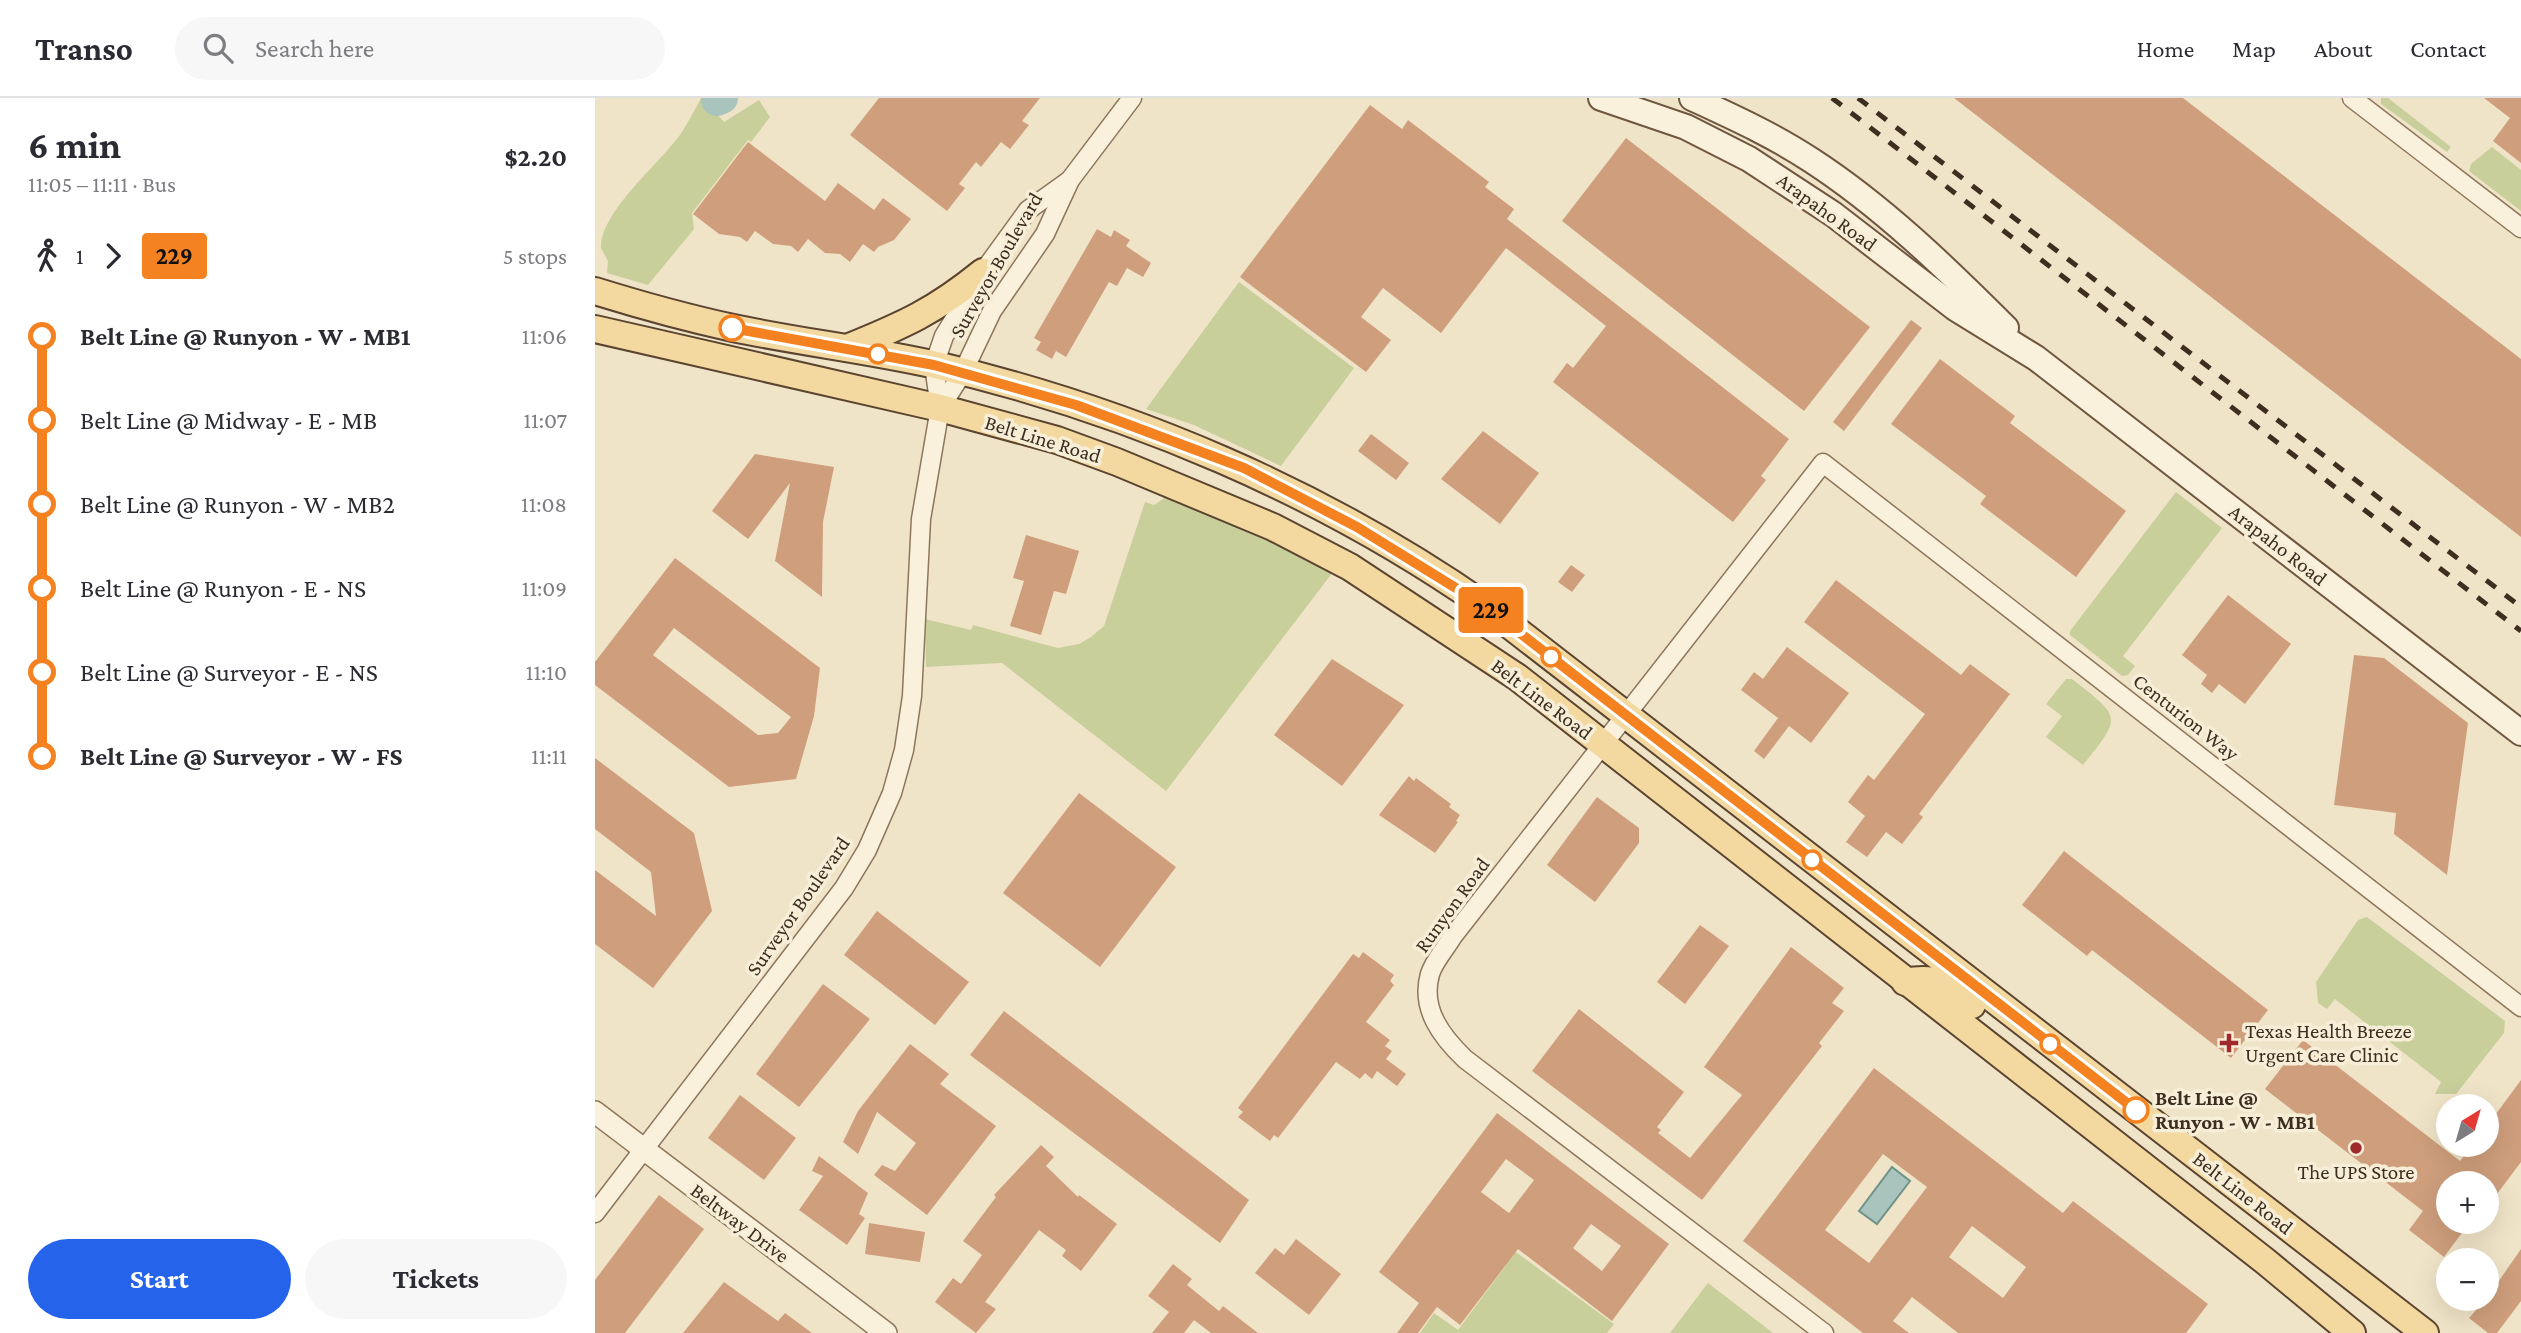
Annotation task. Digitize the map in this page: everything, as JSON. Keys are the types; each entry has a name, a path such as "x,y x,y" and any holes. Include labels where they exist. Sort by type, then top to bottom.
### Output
{"main road":[{"name":"Arapaho Road","path":"1601,98 1686,127 1760,166 1833,214 1955,308 2036,358 2521,733"},
{"name":"Arapaho Road","path":"1692,98 1756,128 1801,154 1866,201 1963,285 2036,358"},
{"path":"848,348 940,306 983,272"},
{"name":"Belt Line Road","path":"595,291 732,328 963,372 1135,425 1244,468 1357,527 1474,597 2425,1333"},
{"name":"Belt Line Road","path":"595,329 940,408 1057,440 1117,461 1273,527 1350,567 1442,625 1517,677 2352,1333"},
{"path":"1273,527 1291,493"},
{"path":"1828,921 1857,925 1906,962 1926,967 1942,960"},
{"path":"1905,982 1927,978 1939,982 2000,1026 2020,1021"},
{"path":"2130,1156 2180,1181 2190,1178 2201,1161"}],"street":[{"name":"Surveyor Boulevard","path":"940,408 963,372 992,311 1045,234 1070,180 1132,98"},
{"path":"2352,98 2521,228"},
{"name":"Surveyor Boulevard","path":"595,1213 844,888 867,850 892,793 904,750 912,696 921,519 940,408 934,365 944,337 983,272 1028,210 1070,180"},
{"name":"Runyon Road","path":"1823,463 1453,936 1430,974 1428,1007 1447,1042 1465,1059 1824,1333"},
{"name":"Centurion Way","path":"1823,463 2521,1007"},
{"name":"Beltway Drive","path":"595,1112 886,1333"}],"green space":[{"path":"701,98 710,98 713,110 724,122 759,100 770,117 751,142 748,140 692,213 694,229 648,285 607,273 608,261 601,248 611,218 682,132"},
{"path":"2381,98 2388,98 2451,147 2447,152 2381,104"},
{"path":"2492,147 2521,170 2521,211 2469,171 2471,164"},
{"path":"1239,282 1354,368 1281,466 1194,425 1146,409"},
{"path":"1166,491 1333,572 1166,791 1002,663 926,667 925,619 971,630 973,625 1058,648 1079,644 1104,626 1145,502 1154,505 1163,499"},
{"path":"2176,492 2222,528 2123,656 2135,666 2128,675 2122,676 2070,635 2070,631"},
{"path":"2066,679 2072,679 2100,702 2111,718 2105,736 2083,765 2046,737 2062,716 2046,704"},
{"path":"2367,917 2505,1021 2504,1033 2456,1094 2435,1094 2441,1082 2335,999 2327,1009 2318,1003 2316,982 2358,920"},
{"path":"1498,1239 1614,1324 1607,1333 1420,1333 1434,1313 1458,1330 1506,1265"},
{"path":"1708,1283 1773,1333 1670,1333"}],"water":[{"path":"1892,1167 1910,1181 1877,1224 1859,1211"}],"building":[{"path":"879,98 1040,98 1022,121 1029,125 1010,149 1001,142 981,167 976,162 959,184 965,188 947,211 850,135"},
{"path":"1954,98 2183,98 2521,359 2521,537"},
{"path":"2484,98 2521,98 2521,163 2493,141 2510,118"},
{"path":"1370,105 1402,129 1408,120 1489,182 1485,187 1514,209 1507,219 1789,439 1761,476 1766,480 1733,522 1553,382 1567,363 1573,368 1606,326 1506,248 1441,333 1383,288 1361,317 1391,340 1366,372 1240,277"},
{"path":"1626,138 1870,327 1804,411 1562,221"},
{"path":"748,142 825,201 838,183 874,210 883,198 911,219 894,240 878,247 874,252 863,244 850,262 840,254 825,253 808,239 798,252 791,246 773,244 755,231 747,242 740,237 719,234 693,214"},
{"path":"1097,229 1111,237 1114,230 1130,240 1126,246 1151,263 1143,277 1127,268 1117,286 1109,282 1066,357 1056,351 1052,359 1036,350 1041,342 1034,338"},
{"path":"1911,320 1922,328 1844,431 1833,422"},
{"path":"1940,359 2015,416 2010,423 2126,511 2076,577 1980,504 1986,496 1891,424"},
{"path":"1483,431 1539,473 1500,524 1441,479"},
{"path":"1371,434 1409,463 1396,480 1358,451"},
{"path":"755,454 834,467 823,522 822,597 775,561 790,483 748,539 712,511"},
{"path":"1026,535 1079,551 1066,594 1054,591 1041,635 1010,626 1024,581 1013,578"},
{"path":"675,558 820,668 814,716 796,779 729,787 595,685 595,662","holes":["674,628 791,717 778,733 758,735 653,655"]},
{"path":"1571,565 1585,575 1572,592 1558,582"},
{"path":"1836,580 1961,675 1970,664 2010,694 1919,814 1923,817 1902,844 1886,832 1867,857 1846,842 1865,816 1848,802 1868,775 1874,780 1925,714 1804,622"},
{"path":"2228,595 2291,644 2245,704 2219,684 2212,693 2201,684 2207,675 2182,655"},
{"path":"1787,647 1849,693 1811,743 1789,726 1764,759 1754,751 1778,718 1741,690 1754,672 1763,679"},
{"path":"2354,655 2384,658 2468,723 2447,875 2394,834 2396,813 2334,805"},
{"path":"1332,659 1404,705 1342,786 1274,735"},
{"path":"595,758 694,833 712,911 653,988 595,944 595,870 656,916 651,872 595,829"},
{"path":"1409,776 1414,781 1416,778 1451,804 1449,807 1460,815 1456,821 1458,822 1435,853 1379,815"},
{"path":"1079,793 1176,867 1100,967 1003,893"},
{"path":"1597,797 1639,828 1639,843 1595,902 1547,865"},
{"path":"2064,851 2268,1010 2231,1058 2092,950 2087,956 2022,905"},
{"path":"877,911 969,982 935,1025 844,955"},
{"path":"1700,925 1729,946 1685,1004 1657,982"},
{"path":"1791,947 1844,988 1832,1003 1844,1011 1819,1043 1822,1046 1702,1200 1532,1071 1579,1009 1684,1092 1657,1127 1661,1130 1658,1133 1690,1158 1742,1095 1704,1067"},
{"path":"1363,952 1394,975 1390,981 1394,985 1366,1022 1390,1040 1385,1046 1392,1051 1386,1059 1406,1074 1397,1086 1377,1071 1372,1079 1365,1073 1360,1079 1336,1062 1278,1138 1274,1135 1270,1141 1238,1117 1243,1112 1238,1108 1353,954 1359,958"},
{"path":"823,984 870,1019 799,1107 756,1074"},
{"path":"1004,1011 1249,1200 1220,1243 970,1055"},
{"path":"2303,1040 2436,1143 2436,1157 2455,1157 2460,1161 2463,1157 2499,1157 2499,1110 2521,1080 2521,1162 2499,1191 2499,1171 2436,1171 2436,1234 2461,1234 2451,1248 2436,1248 2436,1251 2409,1230 2423,1211 2265,1089"},
{"path":"910,1044 949,1074 940,1084 996,1126 927,1215 874,1175 882,1165 895,1171 916,1143 877,1112 858,1154 843,1142 858,1111"},
{"path":"1874,1068 2063,1213 2073,1201 2208,1304 2186,1333 1958,1333 1912,1297 1893,1321 1909,1333 1863,1333 1743,1241","holes":["1883,1154 1927,1187 1869,1263 1825,1230","1972,1226 2026,1267 2003,1298 1949,1257"]},
{"path":"740,1095 796,1138 764,1180 708,1138"},
{"path":"1497,1113 1669,1244 1612,1321 1518,1249 1460,1325 1437,1307 1418,1333 1397,1333 1419,1303 1379,1272","holes":["1506,1159 1534,1180 1509,1213 1481,1192","1591,1224 1621,1246 1602,1271 1573,1248"]},
{"path":"1041,1145 1054,1157 1046,1166 1078,1197 1079,1195 1117,1224 1081,1271 1062,1256 1066,1250 1039,1230 985,1302 996,1309 976,1333 935,1302 953,1278 961,1284 982,1255 963,1241 996,1197 994,1195"},
{"path":"819,1156 868,1193 859,1214 865,1218 847,1245 799,1210 823,1176 812,1171"},
{"path":"659,1195 704,1229 625,1333 595,1333 595,1280"},
{"path":"869,1223 925,1232 920,1262 865,1254"},
{"path":"1296,1239 1341,1274 1309,1315 1255,1273 1275,1248 1284,1255"},
{"path":"2521,1249 2521,1301 2497,1333 2488,1333 2469,1318 2475,1311 2499,1311 2499,1281"},
{"path":"1173,1264 1192,1279 1187,1285 1219,1311 1223,1306 1258,1333 1211,1333 1194,1320 1184,1333 1152,1333 1169,1312 1148,1296"},
{"path":"724,1282 778,1321 785,1313 812,1333 683,1333"}],"waterway":[{"path":"717,100 722,98"}],"railway":[{"path":"1832,98 2521,631"},
{"path":"1858,98 2521,607"}],"bus line":[{"name":"229","path":"732,328 934,365 1076,405 1244,468 1357,527 1474,597 2136,1110"}],"place":[{"name":"Texas Health Breeze Urgent Care Clinic","path":"2229,1043"},
{"name":"Belt Line @ Runyon - W - MB1","path":"2136,1110"},
{"name":"The UPS Store","path":"2356,1148"}]}
